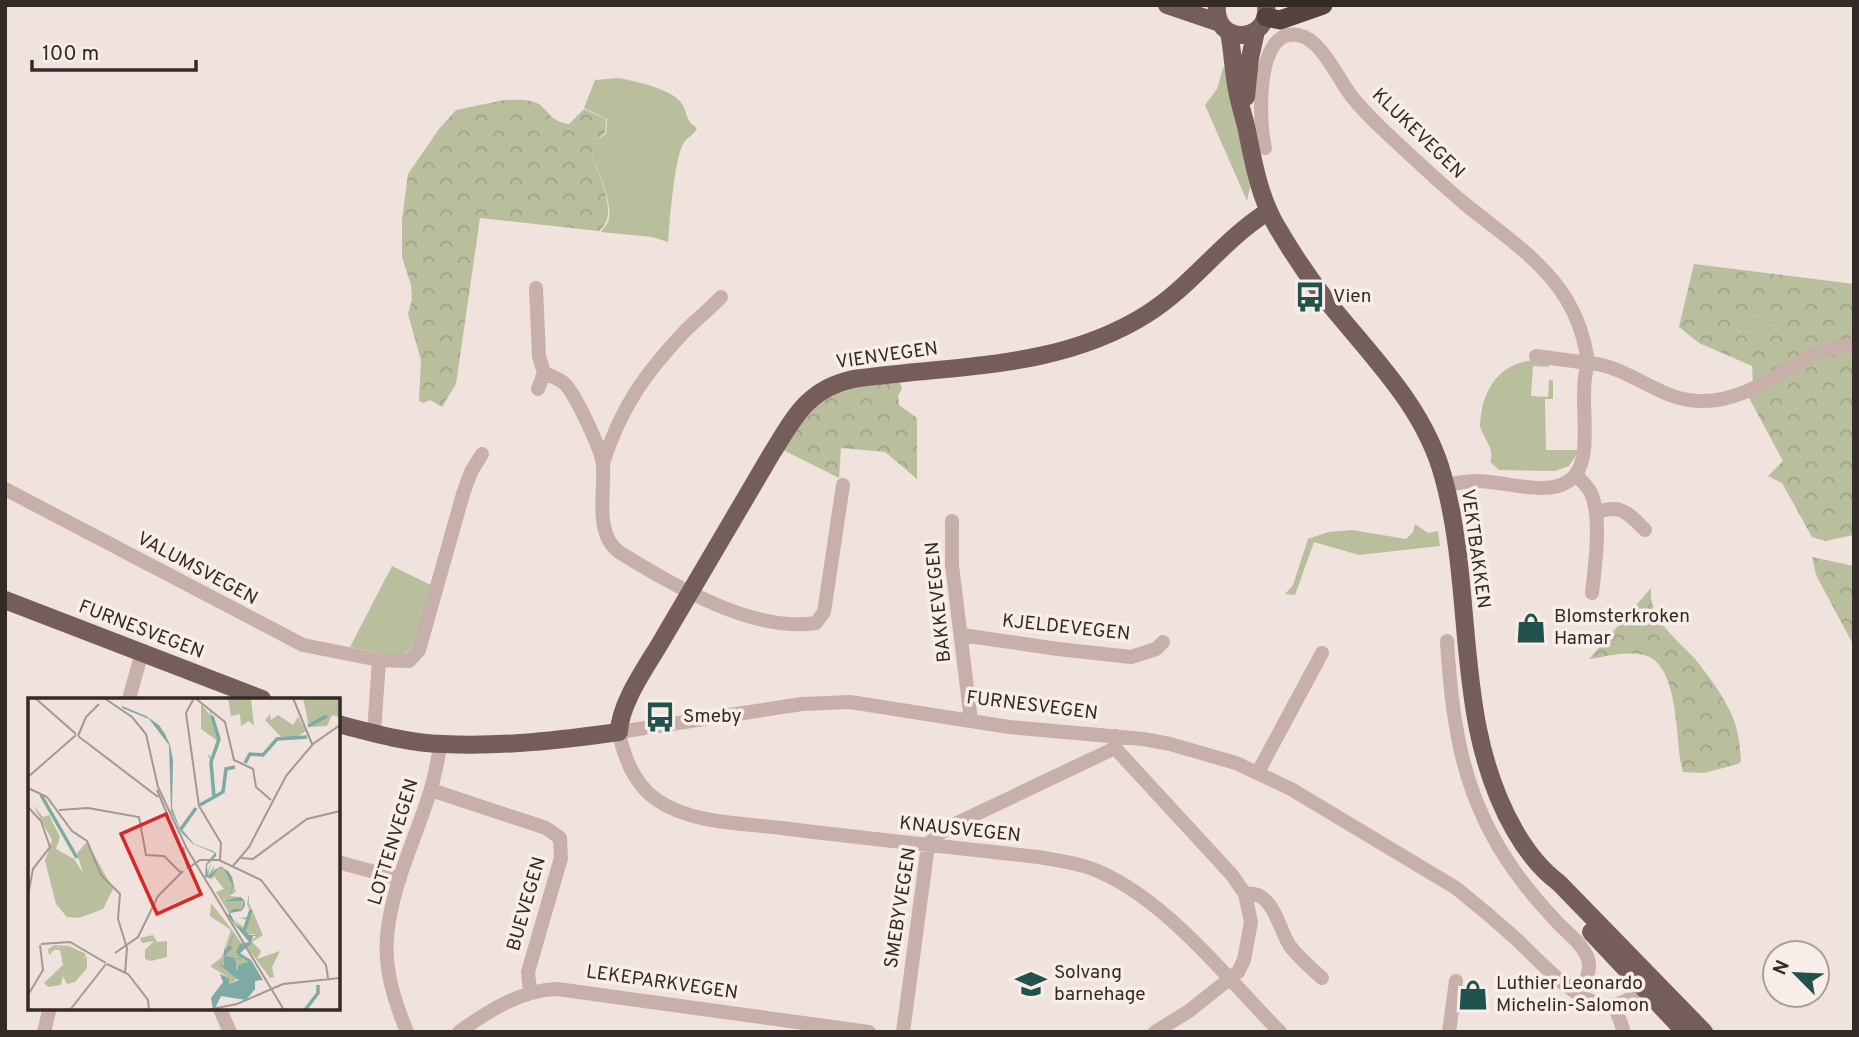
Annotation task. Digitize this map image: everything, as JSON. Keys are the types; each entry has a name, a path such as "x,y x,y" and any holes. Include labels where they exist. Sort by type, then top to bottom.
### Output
{"highway":[{"path":"1263,18 1290,18 1323,5"}],"main road":[{"path":"1167,5 1243,36 1263,18"},
{"name":"VEKTBAKKEN","path":"1217,5 1225,28 1257,178 1269,211 1304,270 1401,391 1429,436 1446,485 1460,564 1469,683 1478,737 1503,809 1523,845 1543,872 1559,883 1649,984"},
{"name":"VEKTBAKKEN","path":"1244,117 1250,58 1263,18"},
{"name":"VIENVEGEN","path":"619,732 628,700 690,592 791,422 819,391 853,379 1011,362 1067,350 1093,341 1149,313 1192,280 1252,222 1269,211"},
{"name":"FURNESVEGEN","path":"5,600 259,698"},
{"name":"FURNESVEGEN","path":"340,724 441,744 528,743 619,732"},
{"path":"1649,984 1685,1032"},
{"path":"1649,984 1704,1032"}],"street":[{"name":"KLUKEVEGEN","path":"1265,148 1261,102 1267,61 1271,49 1278,41 1286,35 1301,35 1316,44 1351,96 1389,135 1433,177 1526,251 1550,274 1562,290 1586,345 1588,363 1583,380 1585,447 1582,467 1577,475"},
{"path":"536,288 539,356 544,373 538,389"},
{"path":"722,297 688,328 638,386 612,434 603,463 603,520 610,544 619,552 690,592 734,612 753,618 798,624 816,623 824,612 843,485"},
{"path":"1536,356 1605,364 1683,399 1715,401 1759,386 1817,354 1854,344"},
{"path":"544,373 557,378 569,389 579,405 603,463"},
{"name":"VALUMSVEGEN","path":"5,489 303,645 379,660 409,661 419,650 463,494 471,472 482,454"},
{"path":"1446,485 1476,481 1551,487 1571,481 1577,475 1591,492 1595,513 1592,593"},
{"path":"1595,513 1618,508 1645,530"},
{"name":"BAKKEVEGEN","path":"952,521 952,565 971,721"},
{"name":"KJELDEVEGEN","path":"962,635 1131,657 1156,649 1163,642"},
{"path":"1447,641 1455,729 1472,792 1488,827 1514,871 1534,898 1581,947 1588,960 1588,970 1579,994"},
{"path":"130,698 142,652"},
{"path":"1258,772 1322,653"},
{"path":"374,733 379,660"},
{"name":"FURNESVEGEN","path":"619,732 829,702 876,705 1116,742 1195,749 1258,772 1315,802 1456,888 1579,994 1604,1005 1614,1004"},
{"name":"KNAUSVEGEN","path":"619,732 628,765 647,791 658,800 687,814 1048,859 1093,869 1123,883 1153,904 1280,1032"},
{"path":"1116,742 1232,875 1245,894 1251,922 1247,947 1238,972 1189,1011 1155,1032"},
{"name":"SMEBYVEGEN","path":"903,1032 928,845 951,826 1116,742"},
{"name":"LOTTENVEGEN","path":"407,1032 394,996 387,948 400,878 431,790 441,744"},
{"name":"BUEVEGEN","path":"431,790 546,828 560,838 561,858 528,971 530,992"},
{"path":"340,863 400,878"},
{"path":"1245,894 1256,894 1267,902 1290,945 1322,978"},
{"path":"1449,1032 1456,981"},
{"path":"1622,1032 1614,1004 1632,998 1649,984"},
{"name":"LEKEPARKVEGEN","path":"459,1032 491,1011 542,989 572,990 869,1032"},
{"path":"44,1032 50,1009"},
{"path":"220,1009 230,1032"}],"green space":[{"path":"1227,67 1250,187 1247,201 1205,105 1217,89 1223,68"},
{"path":"618,78 653,86 671,94 682,104 688,119 697,128 685,142 677,163 668,242 652,237 601,232 608,222 608,199 592,159 596,140 606,134 607,119 584,108 595,80"},
{"path":"504,100 532,101 554,119 569,124 584,109 606,119 605,133 596,140 592,159 605,190 608,216 599,231 480,218 456,384 442,407 430,400 423,403 419,401 421,360 408,314 412,299 411,285 402,257 402,220 408,174 439,129 456,110"},
{"path":"1694,264 1854,284 1854,340 1753,385 1752,366 1699,343 1679,327","holes":["1744,317 1762,317 1769,326 1783,327 1762,337 1736,331 1739,320"]},
{"path":"1756,315 1762,317 1769,326 1783,325 1783,328 1762,337 1736,331 1739,320"},
{"path":"1854,348 1854,535 1825,541 1812,537 1782,483 1768,476 1783,461 1748,396 1832,352"},
{"path":"1534,360 1549,362 1549,367 1533,366 1531,396 1548,397 1549,380 1553,380 1553,399 1545,399 1546,450 1578,452 1569,466 1555,471 1499,470 1490,462 1490,448 1480,426 1485,399 1493,382 1506,369"},
{"path":"898,377 902,388 898,396 899,405 917,418 917,479 885,452 841,448 839,478 779,448 827,391"},
{"path":"1415,524 1428,533 1438,531 1440,546 1359,555 1314,542 1295,595 1285,594 1293,585 1308,539 1328,532 1352,530 1406,539 1413,532"},
{"path":"1812,557 1854,566 1854,646 1816,575"},
{"path":"392,566 431,585 414,645 405,654 389,655 350,647"},
{"path":"1651,588 1651,599 1659,619 1705,672 1731,713 1739,742 1741,761 1738,764 1704,773 1683,772 1674,703 1662,669 1652,659 1638,654 1589,659"}],"place":[{"name":"Vien","path":"1310,297"},
{"name":"Blomsterkroken Hamar","path":"1531,628"},
{"name":"Smeby","path":"660,717"},
{"name":"Solvang barnehage","path":"1031,984"},
{"name":"Luthier Leonardo Michelin-Salomon","path":"1473,995"}]}
